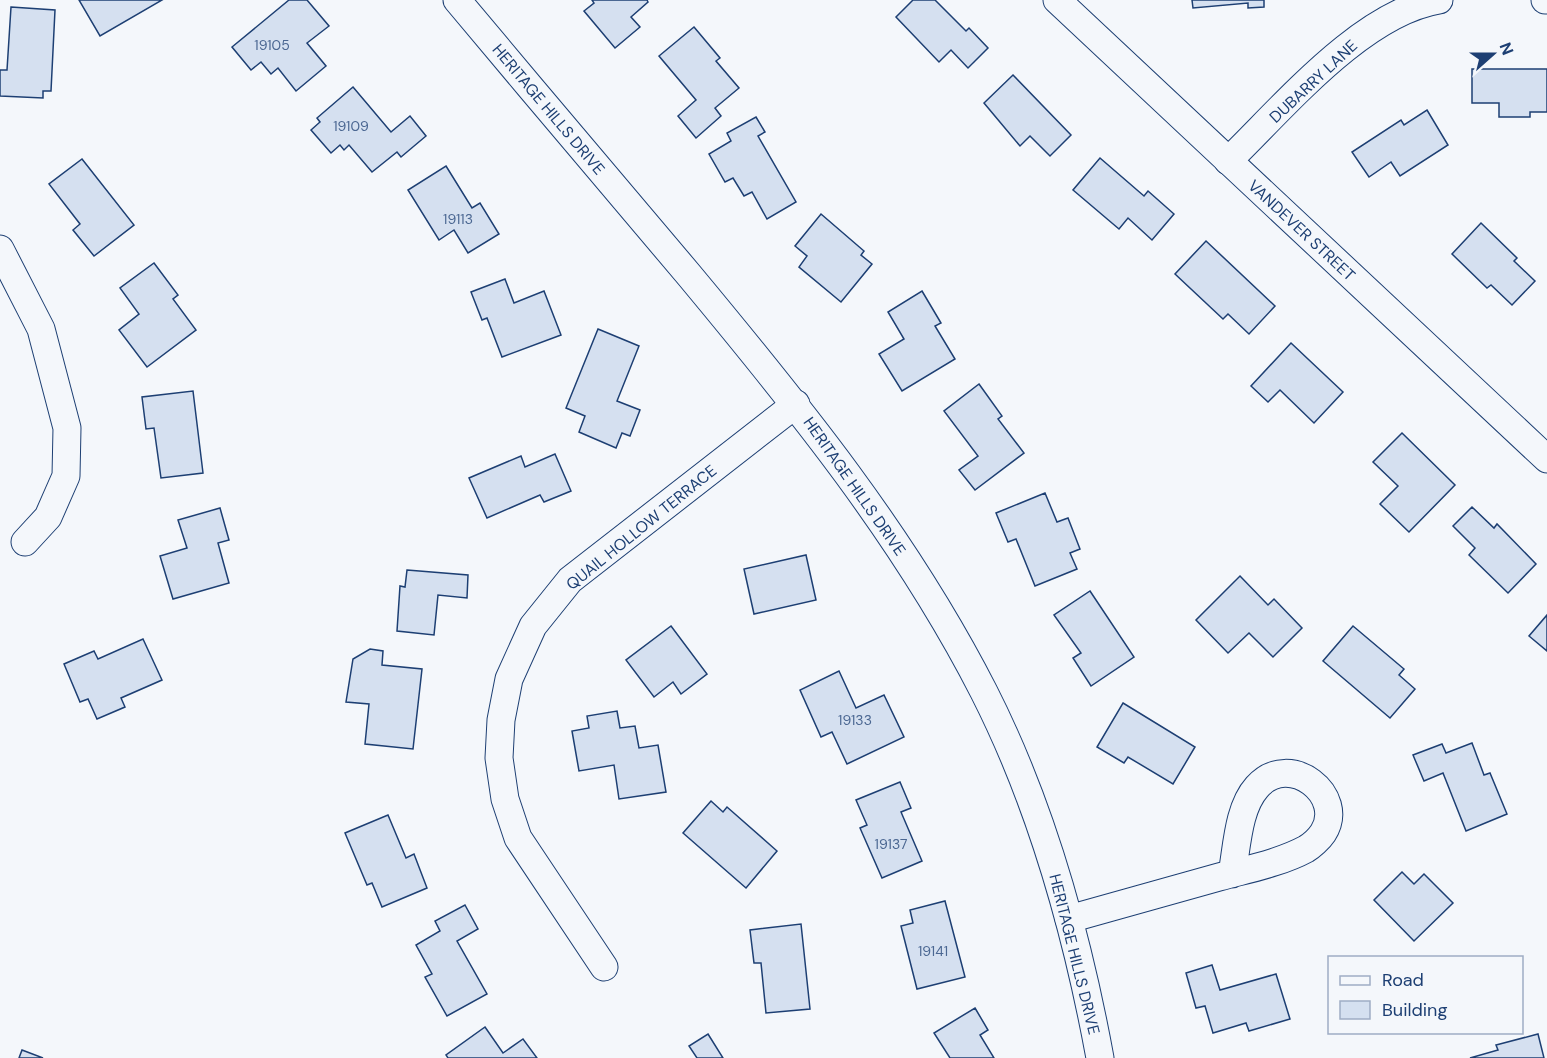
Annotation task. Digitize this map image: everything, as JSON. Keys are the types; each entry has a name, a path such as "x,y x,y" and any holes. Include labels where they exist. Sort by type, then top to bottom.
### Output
{"street":[{"name":"HERITAGE HILLS DRIVE","path":"457,0 796,404 856,485 954,635 980,684 1015,761 1069,919 1100,1058"},
{"name":"VANDEVER STREET","path":"1057,0 1547,459"},
{"name":"DUBARRY LANE","path":"1228,161 1344,48 1394,16 1439,0"},
{"path":"0,249 41,329 67,428 66,476 48,517 25,542"},
{"name":"QUAIL HOLLOW TERRACE","path":"604,967 518,838 505,800 500,758 501,720 509,679 533,626 570,580 796,404"},
{"path":"1069,919 1232,874"}],"building":[{"path":"79,0 162,0 100,36"},
{"path":"289,0 307,0 329,26 307,43 326,66 296,91 278,68 271,74 261,62 251,70 232,47"},
{"path":"592,0 647,0 648,2 631,17 640,27 615,48 584,11 594,3"},
{"path":"913,0 935,0 966,31 969,28 988,48 968,68 951,50 939,62 896,17"},
{"path":"1192,0 1264,0 1264,7 1248,8 1248,3 1193,8"},
{"path":"11,7 55,10 51,91 43,91 43,98 0,96 0,70 7,70"},
{"path":"694,27 720,58 716,61 739,88 715,108 721,116 696,138 678,116 696,100 659,56"},
{"path":"1472,69 1547,69 1547,112 1530,112 1530,117 1499,117 1499,103 1472,103"},
{"path":"1013,75 1071,135 1050,156 1030,136 1020,146 984,103"},
{"path":"353,87 391,132 410,116 426,136 401,157 397,152 372,172 349,145 344,150 340,145 331,153 311,130 320,122 317,118"},
{"path":"1427,110 1448,145 1400,176 1391,162 1369,177 1352,152 1401,120 1404,125"},
{"path":"756,117 765,132 758,136 796,202 767,219 752,192 744,196 733,178 725,182 709,154 731,141 727,133"},
{"path":"1100,158 1144,196 1148,191 1174,214 1152,240 1128,218 1119,229 1073,190"},
{"path":"82,159 134,225 94,256 73,230 80,224 49,184"},
{"path":"446,166 472,208 480,203 499,234 468,253 454,230 439,240 408,190"},
{"path":"821,214 864,251 861,255 872,264 841,302 799,267 807,256 795,246"},
{"path":"1481,223 1517,258 1514,261 1535,281 1512,305 1491,285 1487,288 1452,254"},
{"path":"1206,241 1275,306 1249,334 1228,314 1223,319 1175,274"},
{"path":"154,263 178,295 173,299 196,330 147,367 119,330 139,314 120,288"},
{"path":"505,279 514,303 544,291 561,335 502,357 487,318 482,320 471,292"},
{"path":"922,291 941,323 935,326 955,359 902,391 879,354 904,339 888,312"},
{"path":"598,329 639,346 617,401 640,410 630,436 622,433 616,448 579,432 585,416 566,408"},
{"path":"1291,343 1343,392 1314,423 1280,390 1268,402 1251,386"},
{"path":"979,384 1002,416 998,419 1024,453 975,490 959,470 978,456 944,411"},
{"path":"193,391 203,473 161,478 154,428 146,429 142,397"},
{"path":"1402,433 1455,485 1409,532 1380,504 1398,486 1373,462"},
{"path":"555,454 571,491 544,502 540,495 487,518 469,478 521,456 525,467"},
{"path":"1045,493 1057,522 1068,518 1080,549 1070,553 1077,569 1035,586 1016,539 1008,542 996,513"},
{"path":"1472,507 1494,528 1497,524 1536,564 1508,593 1469,555 1475,548 1453,526"},
{"path":"220,508 229,540 218,543 229,583 173,599 160,556 187,548 178,520"},
{"path":"806,555 816,600 754,614 744,569"},
{"path":"407,570 468,575 467,598 438,595 434,635 397,631 400,586 405,587"},
{"path":"1240,576 1268,605 1274,599 1302,628 1273,657 1249,633 1228,653 1196,620"},
{"path":"1090,591 1134,657 1091,686 1073,658 1081,653 1054,615"},
{"path":"1547,615 1547,651 1529,636"},
{"path":"671,626 707,674 681,694 673,682 654,697 626,660"},
{"path":"1353,626 1404,669 1399,675 1415,689 1390,718 1323,661"},
{"path":"143,639 162,680 121,698 125,707 97,719 88,699 80,702 64,664 94,651 98,659"},
{"path":"370,649 383,651 382,665 422,669 413,749 365,744 369,704 346,702 353,659"},
{"path":"839,671 856,708 884,695 904,737 847,764 832,732 821,737 800,690"},
{"path":"1123,703 1195,747 1173,784 1128,757 1124,763 1097,747"},
{"path":"617,711 620,728 635,726 639,748 658,745 666,792 619,799 614,765 579,771 572,731 589,728 587,716"},
{"path":"1472,743 1484,775 1490,773 1507,814 1466,831 1443,773 1424,781 1413,755 1442,744 1446,753"},
{"path":"900,782 911,808 901,812 922,861 882,878 860,828 867,825 856,800"},
{"path":"711,801 723,812 727,807 777,851 746,888 683,833"},
{"path":"388,815 406,858 414,854 427,888 382,907 372,883 367,885 345,833"},
{"path":"1402,872 1414,884 1424,874 1453,903 1414,941 1374,900"},
{"path":"945,901 965,977 917,989 901,926 913,923 910,910"},
{"path":"465,905 478,929 457,941 487,994 447,1016 425,977 432,974 416,945 440,931 435,921"},
{"path":"801,924 810,1009 766,1013 761,963 754,963 750,930"},
{"path":"1212,965 1220,990 1276,974 1290,1019 1249,1031 1246,1023 1213,1033 1205,1006 1196,1008 1186,973"},
{"path":"975,1008 988,1030 980,1035 994,1058 950,1058 934,1033"},
{"path":"485,1027 503,1053 523,1039 537,1058 448,1058 446,1055"},
{"path":"708,1034 723,1058 697,1058 689,1046"},
{"path":"1538,1034 1544,1058 1470,1058 1498,1050 1496,1045"},
{"path":"22,1050 43,1058 19,1058"}]}
